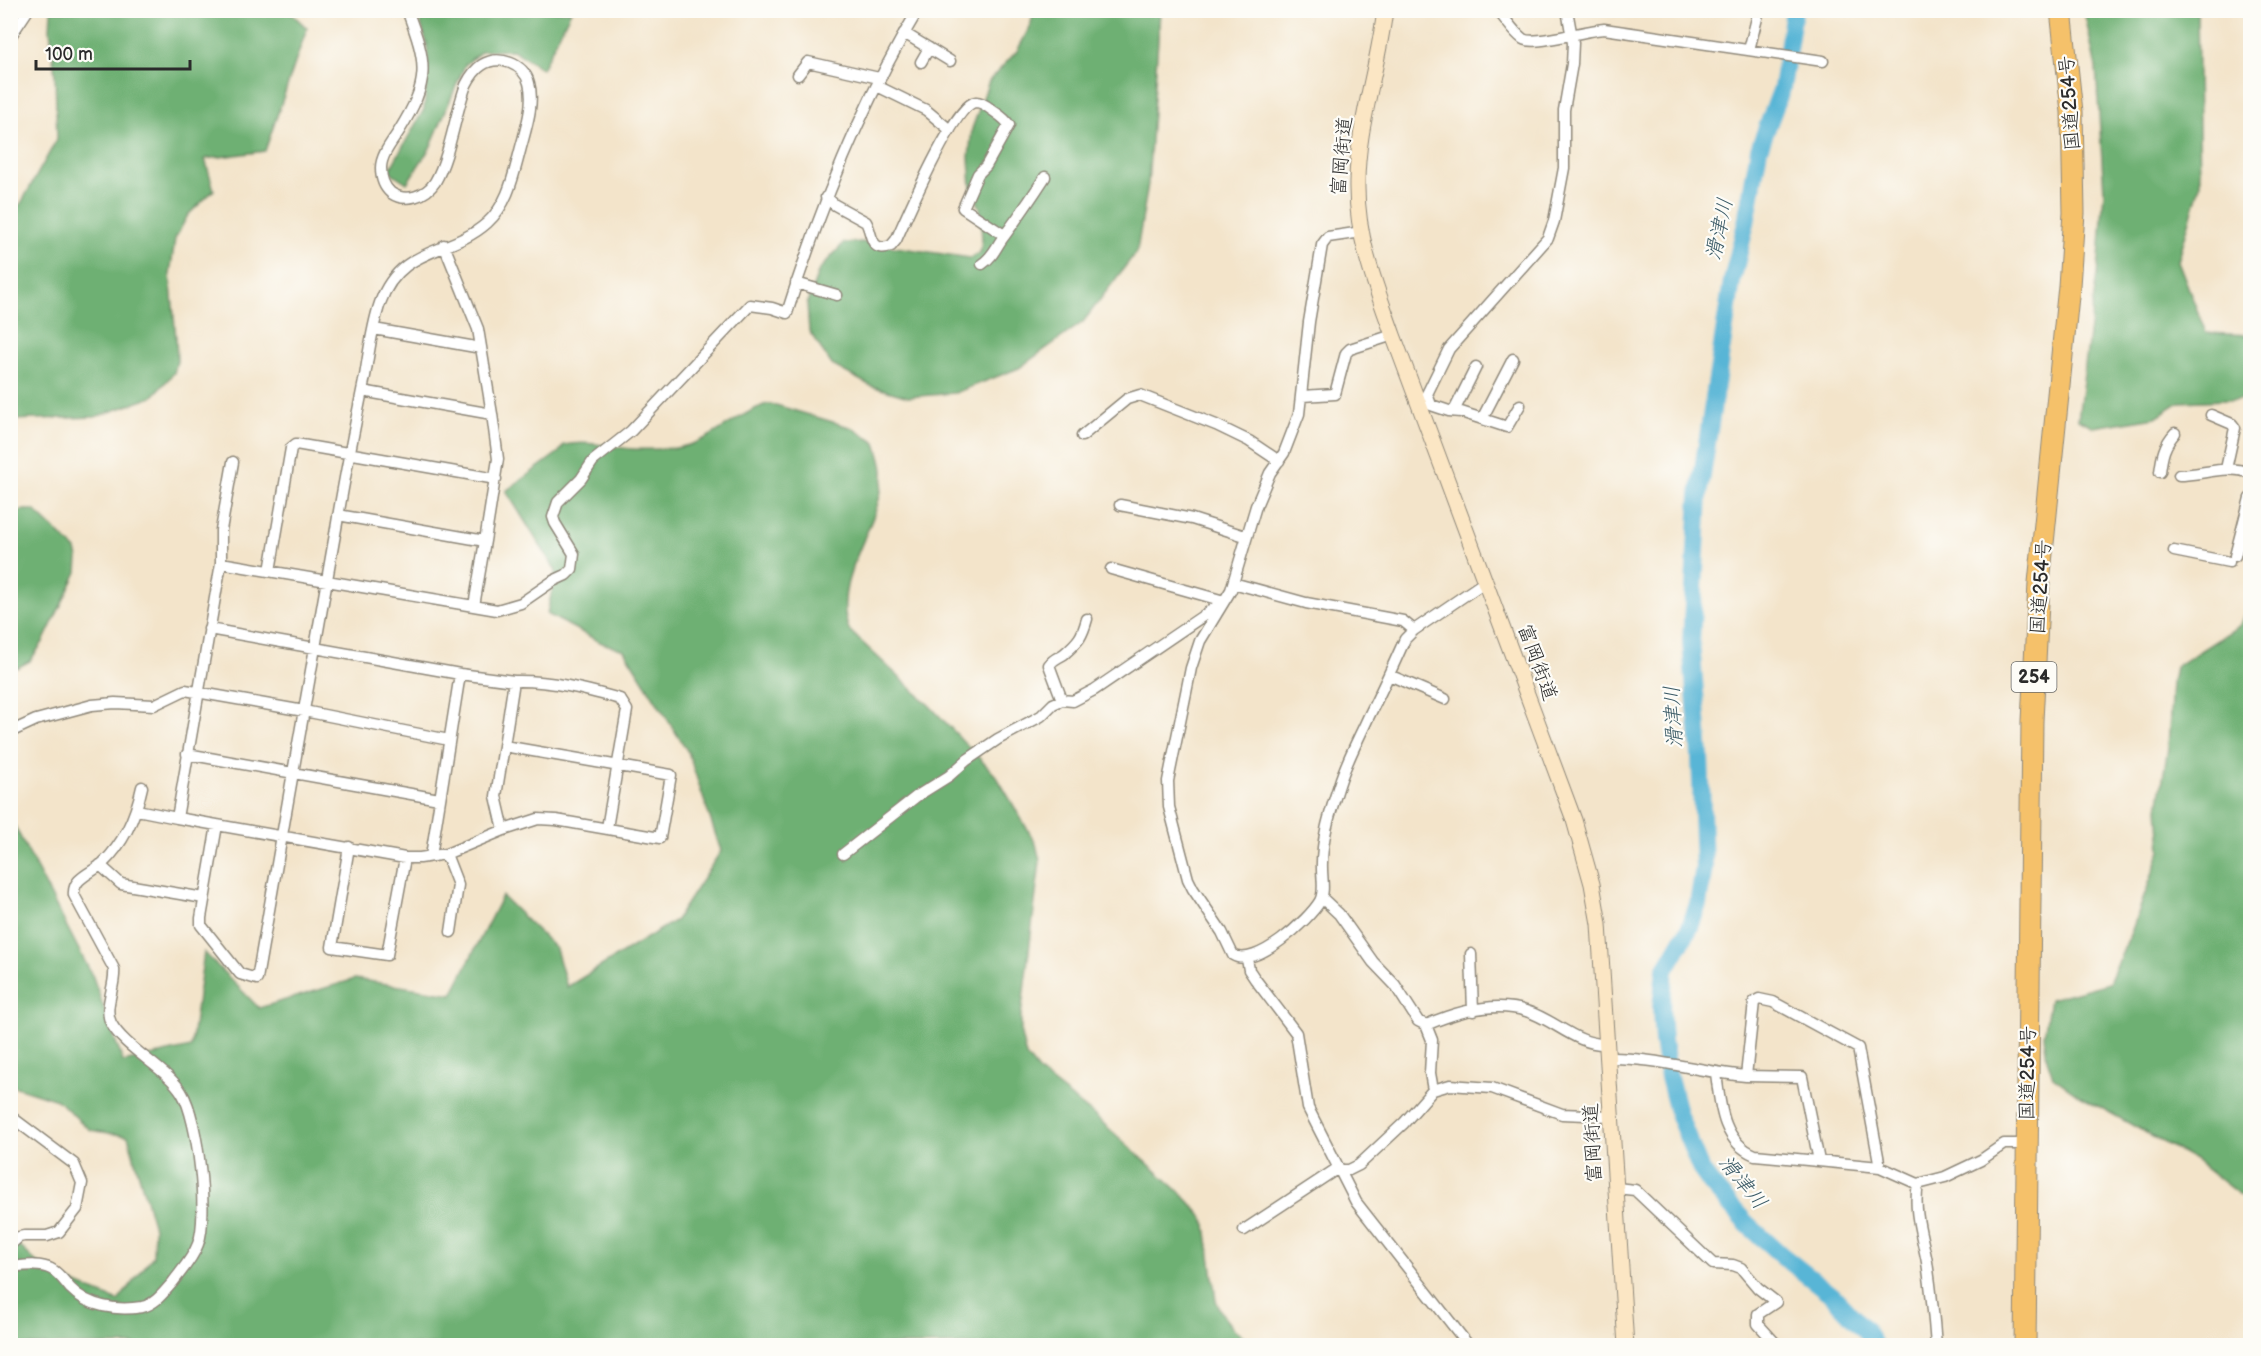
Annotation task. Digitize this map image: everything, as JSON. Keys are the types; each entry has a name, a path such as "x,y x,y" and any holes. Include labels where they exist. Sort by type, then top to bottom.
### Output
{"highway":[{"name":"国道254号","path":"2025,1346 2032,721 2040,572 2068,297 2074,213 2072,112 2061,10"}],"street":[{"path":"10,37 28,10"},
{"path":"217,825 201,918 204,930 240,974 257,980 349,453 381,301 391,281 412,261 479,228 487,223 501,206 512,183 530,104 530,84 519,67 509,62 488,62 480,66 472,73 466,85 441,169 432,186 423,194 413,198 398,196 390,192 382,178 383,159 418,98 423,72 420,46 407,10"},
{"path":"221,563 497,610 513,606 566,576 574,562 574,554 555,523 554,509 558,502 581,479 593,461 631,431 750,305 787,313 826,197 878,82 918,10"},
{"name":"富岡街道","path":"1385,10 1359,149 1357,186 1362,232 1370,269 1393,335 1422,399 1485,581 1584,852 1599,924 1626,1346"},
{"path":"1497,10 1522,38 1527,40 1540,41 1594,29 1610,29 1822,61"},
{"path":"1520,405 1507,428 1431,405 1422,399 1449,349 1548,238 1554,221 1564,168 1564,110 1572,64 1571,33 1567,10"},
{"path":"1751,51 1759,10"},
{"path":"904,33 950,61"},
{"path":"921,62 929,48"},
{"path":"798,75 808,62 878,82 926,110 950,130"},
{"path":"826,197 835,205 866,222 871,240 875,245 891,246 950,130 970,104 976,102 1006,119 1009,125 987,166 978,174 963,208 1004,235"},
{"path":"982,264 991,258 1004,235 1013,226 1045,177"},
{"path":"1362,232 1328,237 1322,244 1305,351 1299,414 1279,461 1262,489 1245,536 1233,583 1200,641 1191,668 1176,733 1167,793 1169,807 1193,889 1212,915 1233,955 1247,959 1271,946 1301,925 1322,898 1323,844 1339,782 1405,639 1414,630 1485,581"},
{"path":"444,245 478,329 498,459 474,606"},
{"path":"796,284 837,295"},
{"path":"374,329 481,348"},
{"path":"1302,396 1335,394 1346,353 1393,335"},
{"path":"1482,419 1513,359"},
{"path":"1454,411 1476,367"},
{"path":"362,391 492,414"},
{"path":"1082,436 1127,399 1140,395 1216,425 1249,441 1279,461"},
{"path":"2211,415 2232,424 2235,428 2226,469"},
{"path":"2160,472 2163,450 2175,433"},
{"path":"270,571 291,448 296,444 496,479"},
{"path":"177,818 221,563 221,530 233,462"},
{"path":"2179,475 2196,475 2226,469 2250,473"},
{"path":"2174,551 2232,559 2250,498"},
{"path":"1120,505 1192,519 1245,536"},
{"path":"338,515 485,541"},
{"path":"1111,569 1224,601"},
{"path":"1233,583 1306,603 1403,621 1414,630"},
{"path":"843,854 916,796 949,776 967,760 998,739 1041,716 1053,704 1062,700 1073,701 1094,690 1224,601"},
{"path":"1062,700 1049,665 1053,658 1063,655 1081,639 1087,619"},
{"path":"209,629 460,674 574,686 620,699 627,710 607,828"},
{"path":"431,856 460,674"},
{"path":"1389,675 1444,699"},
{"path":"504,830 496,796 514,681"},
{"path":"10,732 36,720 92,705 115,703 154,705 185,690 449,740"},
{"path":"137,810 405,858 446,854 504,830 547,819 660,838 671,775 504,746"},
{"path":"187,754 439,799"},
{"path":"10,1267 36,1265 50,1268 85,1300 105,1307 142,1306 152,1303 161,1296 184,1267 197,1246 201,1233 203,1217 199,1159 190,1106 178,1087 112,1025 109,1013 114,969 74,895 73,888 75,882 100,865 119,843 137,810 142,787"},
{"path":"349,848 332,947 387,955 405,858"},
{"path":"446,854 458,885 451,933"},
{"path":"100,865 121,884 204,898"},
{"path":"1322,898 1339,914 1373,962 1395,985 1418,1021 1426,1025 1432,1040 1430,1073 1433,1090"},
{"path":"1471,954 1473,1011"},
{"path":"1247,959 1249,970 1296,1033 1308,1108 1356,1202 1469,1346"},
{"path":"1746,1076 1751,1013 1754,1002 1759,999 1773,1002 1858,1048 1880,1167"},
{"path":"1426,1025 1473,1011 1500,1007 1527,1011 1608,1051 1628,1058 1713,1073 1802,1077 1819,1161"},
{"path":"1713,1073 1727,1130 1744,1150 1764,1156 1880,1167 1918,1184 1944,1177 1980,1160 2004,1144 2027,1144"},
{"path":"1244,1230 1335,1170 1349,1170 1359,1165 1387,1140 1433,1090 1450,1085 1492,1088 1562,1114 1611,1116"},
{"path":"10,1116 74,1164 82,1183 77,1209 59,1232 47,1236 24,1236 15,1239 10,1245"},
{"path":"1918,1184 1915,1200 1916,1214 1926,1260 1935,1346"},
{"path":"1616,1188 1635,1190 1713,1264 1742,1268 1758,1288 1773,1297 1776,1302 1758,1314 1758,1324 1778,1346"}],"green space":[{"path":"51,11 289,11 307,28 265,151 205,159 214,190 188,215 175,239 170,274 177,361 174,373 152,397 95,417 11,420 11,204 20,205 57,139 55,75 50,30"},
{"path":"421,11 571,11 542,69 513,50 482,51 465,65 430,148 407,183 389,171 424,109 428,67 427,44 419,18"},
{"path":"1034,11 1160,11 1148,184 1137,251 1083,322 1019,368 955,393 908,397 871,386 832,365 809,331 807,303 819,270 844,243 862,242 970,258 980,253 982,240 980,208 971,187 969,157 972,129 989,81 1017,51 1030,27"},
{"path":"2084,11 2197,11 2200,185 2178,261 2206,333 2250,335 2250,399 2179,402 2156,417 2094,427 2078,419 2099,258 2104,192 2096,67"},
{"path":"767,404 853,428 876,443 883,470 881,490 876,510 851,570 846,590 845,610 849,630 930,706 997,777 1036,844 1040,861 1021,1016 1021,1035 1026,1056 1039,1072 1095,1116 1182,1194 1202,1216 1206,1225 1216,1300 1231,1326 1253,1345 11,1345 11,1238 47,1272 118,1301 153,1256 154,1228 128,1136 90,1130 57,1100 13,1086 10,1065 10,817 93,977 123,1062 191,1047 204,952 259,1008 355,979 452,994 502,896 556,949 567,987 676,920 721,851 688,752 624,650 602,643 547,614 556,571 506,491 559,452 564,445 590,444 638,449 675,448 700,441"},
{"path":"22,510 34,510 76,550 78,558 77,572 43,642 30,661 17,668 10,666 10,514"},
{"path":"2250,606 2250,1203 2195,1160 2080,1096 2053,1077 2047,1059 2044,1035 2050,999 2109,983 2132,930 2161,850 2158,808 2168,748 2175,667 2239,626"}],"waterway":[{"name":"滑津川","path":"1794,10 1782,88 1759,149 1746,223 1732,281 1699,495 1691,642 1700,756 1704,867 1698,904 1690,927 1665,970 1661,1008 1663,1041 1679,1116 1700,1168 1746,1223 1780,1254 1832,1295 1865,1330 1875,1346"}]}
